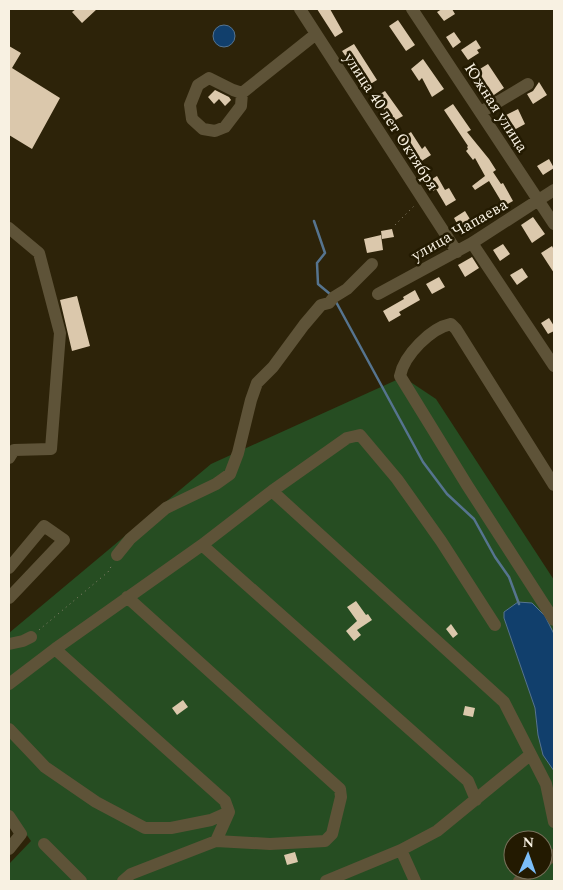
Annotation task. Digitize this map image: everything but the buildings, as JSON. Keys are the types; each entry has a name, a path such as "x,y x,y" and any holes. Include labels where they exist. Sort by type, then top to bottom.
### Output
{"street":[{"name":"улица 40 лет Октября","path":"300,9 457,252"},
{"name":"Южная улица","path":"412,9 554,224"},
{"path":"242,93 209,78 198,85 190,106 192,119 203,129 215,131 225,127 241,106 242,93 316,34"},
{"path":"481,112 528,84"},
{"name":"улица Чапаева","path":"378,294 457,252 554,190"},
{"path":"9,228 39,253 60,333 51,448 14,450 9,458"},
{"path":"472,243 554,366"},
{"path":"117,555 130,540 166,508 216,484 230,474 238,453 257,383 273,367 304,325 321,306 347,289 372,264"},
{"path":"554,485 456,329 451,324 434,330 411,354 401,369 400,376 554,620"},
{"path":"9,684 127,597 202,545 272,491 347,438 360,435 397,479 495,625"},
{"path":"272,491 504,702 546,784 554,822"},
{"path":"9,568 44,526 64,540 9,598"},
{"path":"202,545 468,781 476,800"},
{"path":"123,881 131,874 216,841 270,844 325,841 332,834 341,797 340,789 127,597"},
{"path":"9,644 24,641 31,637"},
{"path":"55,649 225,801 229,812 216,841"},
{"path":"9,729 45,766 96,802 145,828 179,826 211,820 229,812"},
{"path":"326,881 401,850 437,831 530,754"},
{"path":"9,816 21,834 9,849"},
{"path":"44,844 81,881"},
{"path":"401,850 415,881"}],"path":[{"path":"395,225 422,197"},
{"path":"31,637 108,572 117,555"}],"green space":[{"path":"403,377 436,399 554,580 554,634 545,616 504,618 535,708 538,735 543,755 554,771 554,881 9,881 9,864 31,841 9,810 9,633 211,464"}],"water":[{"path":"224,25 232,28 235,36 232,44 224,47 216,44 213,36 216,28"},
{"path":"518,602 532,603 545,616 554,634 554,771 543,755 538,735 535,708 504,618 504,612"}],"waterway":[{"path":"314,221 325,253 317,263 318,284 330,294"},
{"path":"335,300 423,462 447,494 474,519 495,557 509,577 519,604"}]}
